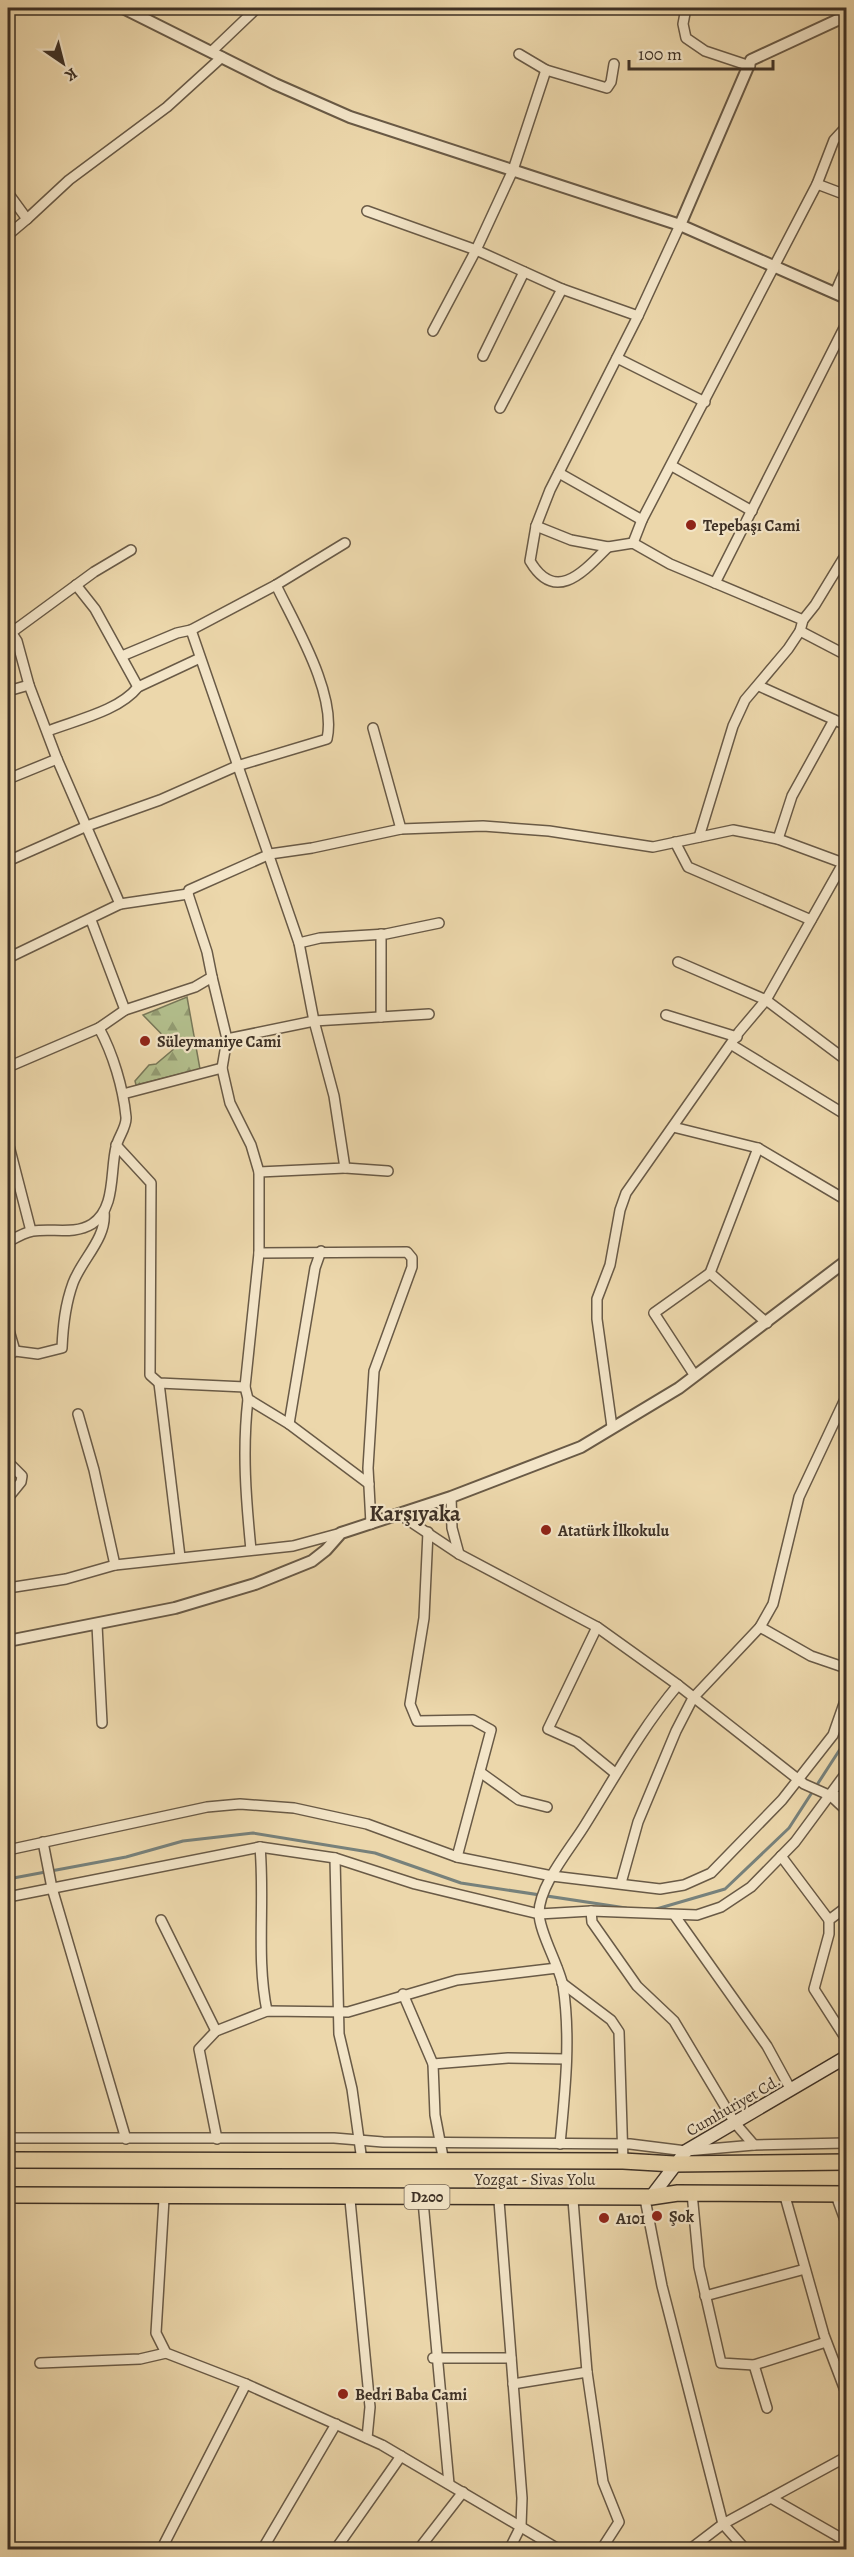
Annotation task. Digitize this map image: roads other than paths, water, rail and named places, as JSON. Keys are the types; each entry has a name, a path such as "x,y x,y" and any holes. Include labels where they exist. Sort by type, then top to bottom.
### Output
{"highway":[{"name":"Yozgat - Sivas Yolu","path":"8,2160 623,2161 674,2164 846,2162"},
{"name":"Yozgat - Sivas Yolu","path":"8,2195 844,2198"}],"main road":[{"name":"Cumhuriyet Cd.","path":"648,2198 686,2151 846,2057"}],"street":[{"path":"123,8 350,117 680,225 846,298"},
{"path":"211,52 257,8"},
{"path":"686,8 683,24 686,38 705,51 750,66"},
{"path":"608,547 576,579 568,582 555,581 540,574 530,561 536,526 559,473 638,316 751,60 846,16"},
{"path":"519,54 546,70 607,88 611,81 614,64"},
{"path":"8,235 69,180 167,107 222,57"},
{"path":"433,331 476,250 513,170 546,70"},
{"path":"633,543 642,520 817,184 834,140 846,127"},
{"path":"817,184 846,195"},
{"path":"8,193 27,219"},
{"path":"367,211 476,250 562,289 638,316"},
{"path":"835,293 846,268"},
{"path":"483,356 524,272"},
{"path":"500,408 562,289"},
{"path":"715,583 846,324"},
{"path":"617,358 705,402"},
{"path":"672,466 752,511"},
{"path":"559,473 642,520"},
{"path":"536,526 571,540 608,547 633,543 670,564 803,620"},
{"path":"122,656 177,633 191,630 276,585 345,543"},
{"path":"120,904 57,759 48,730 29,685 17,641 9,633 130,550"},
{"path":"699,837 733,726 745,700 759,686 800,631 803,620 815,605 846,554"},
{"path":"76,585 95,609 138,687"},
{"path":"8,861 87,826 160,800 237,766 327,739 329,729 325,696 276,585"},
{"path":"191,630 299,943 314,1021 334,1096 345,1168"},
{"path":"800,631 846,655"},
{"path":"48,730 103,710 133,694 138,687 200,658"},
{"path":"8,692 29,685"},
{"path":"759,686 846,725"},
{"path":"778,839 792,796 834,720"},
{"path":"373,728 401,829"},
{"path":"8,779 57,759"},
{"path":"251,1550 244,1482 244,1437 248,1399 245,1387 260,1253 259,1172 250,1145 230,1103 222,1068 227,1039 207,952 188,894 189,890 270,854 312,848 401,829 483,826 549,831 653,847 733,830 778,839 845,861 766,1000 734,1041 626,1193 620,1210 610,1265 603,1276 597,1299 597,1319 612,1427"},
{"path":"675,842 688,867 811,920"},
{"path":"8,958 91,920 120,904 188,894"},
{"path":"91,920 125,1010"},
{"path":"299,943 320,938 381,934 439,923"},
{"path":"381,934 381,1017"},
{"path":"678,962 766,1000 846,1060"},
{"path":"8,1067 99,1028 125,1010 195,987 212,977"},
{"path":"227,1039 314,1021 429,1014"},
{"path":"666,1015 734,1041 846,1115"},
{"path":"8,1327 11,1354 38,1354 62,1348 64,1312 72,1286 86,1256 101,1235 105,1223 104,1212 110,1193 116,1145 126,1120 123,1094 99,1028"},
{"path":"123,1094 222,1068"},
{"path":"673,1127 758,1148 846,1200"},
{"path":"8,1142 31,1231"},
{"path":"116,1145 151,1183 148,1368 150,1375 159,1383 245,1387"},
{"path":"695,1376 654,1313 710,1273 758,1148"},
{"path":"259,1172 345,1168 388,1171"},
{"path":"8,1242 31,1231 70,1231 84,1228 104,1212"},
{"path":"289,1424 315,1268 321,1251"},
{"path":"260,1253 406,1252 412,1258 412,1267 374,1371 369,1484 371,1524"},
{"path":"8,1588 66,1579 115,1565 293,1546 371,1524 451,1497 581,1447 695,1376 846,1261"},
{"path":"710,1273 767,1323"},
{"path":"159,1383 180,1557"},
{"path":"621,1883 638,1822 676,1731 693,1698 760,1627 773,1604 799,1497 846,1397"},
{"path":"248,1399 289,1424 369,1484"},
{"path":"78,1414 94,1470 115,1565"},
{"path":"8,1462 22,1476 21,1482 8,1498"},
{"path":"451,1497 452,1528 459,1554"},
{"path":"399,1514 459,1554 597,1627 678,1685 802,1781 831,1796 846,1810"},
{"path":"428,1532 424,1618 410,1704 417,1720 472,1720 491,1730 457,1857"},
{"path":"8,1641 175,1608 285,1574 312,1561 326,1550 341,1533"},
{"path":"97,1625 102,1723"},
{"path":"597,1627 548,1729 577,1742 615,1773"},
{"path":"760,1627 811,1656 846,1668"},
{"path":"560,2144 568,2031 562,1983 539,1914 542,1901 551,1879 615,1773 678,1685"},
{"path":"8,1850 44,1847 207,1808 240,1804 294,1809 367,1824 457,1857 551,1879 621,1883 660,1889 684,1885 711,1874 802,1781 833,1735 846,1698"},
{"path":"480,1772 519,1800 548,1807"},
{"path":"8,1897 260,1847 334,1858 415,1884 539,1914 591,1911 675,1916 697,1915 721,1907 751,1887 781,1856 831,1796 846,1773"},
{"path":"831,1796 846,1797"},
{"path":"44,1847 52,1888 126,2139"},
{"path":"260,1847 263,1876 262,1986 267,2011"},
{"path":"781,1856 829,1920 829,1934 814,1989 846,2039"},
{"path":"334,1858 339,2034 352,2089 362,2161"},
{"path":"829,1920 845,1908 846,1911"},
{"path":"591,1911 592,1922 636,1986 674,2021 735,2123 754,2145"},
{"path":"675,1916 767,2046 791,2090"},
{"path":"161,1920 216,2031"},
{"path":"217,2139 199,2049 216,2031 267,2011 339,2013 457,1980 557,1968"},
{"path":"562,1983 611,2020 619,2032 623,2161"},
{"path":"403,1994 433,2064 435,2115 444,2162"},
{"path":"433,2064 508,2058 566,2059"},
{"path":"8,2138 334,2138 623,2144 686,2151 754,2145 846,2143"},
{"path":"826,2342 754,2365 721,2363 699,2266 692,2196 786,2200 844,2198 846,2223"},
{"path":"8,2199 499,2201 648,2198 662,2286 723,2524 746,2550"},
{"path":"164,2199 156,2333 166,2354"},
{"path":"350,2200 370,2407 367,2438"},
{"path":"573,2200 587,2372 603,2482 619,2522 601,2550"},
{"path":"786,2200 826,2342 846,2393"},
{"path":"423,2201 449,2484"},
{"path":"499,2201 522,2498 521,2526 509,2550"},
{"path":"705,2296 805,2269"},
{"path":"40,2363 140,2359 166,2354 246,2384 367,2438 560,2550"},
{"path":"436,2358 511,2358"},
{"path":"754,2365 767,2408"},
{"path":"513,2384 587,2372"},
{"path":"161,2550 246,2384"},
{"path":"262,2550 336,2424"},
{"path":"335,2550 401,2456"},
{"path":"689,2550 723,2524 846,2457"},
{"path":"418,2550 463,2492"},
{"path":"771,2498 846,2541"}],"waterway":[{"path":"653,1910 725,1889 789,1828 846,1740"},
{"path":"8,1879 126,1857 183,1841 253,1833 375,1853 461,1883 626,1908"}],"place":[{"name":"Tepebaşı Cami","path":"691,525"},
{"name":"Süleymaniye Cami","path":"145,1041"},
{"name":"Atatürk İlkokulu","path":"546,1530"},
{"name":"Şok","path":"657,2216"},
{"name":"A101","path":"604,2218"},
{"name":"Bedri Baba Cami","path":"343,2394"}],"district":[{"name":"Karşıyaka","path":"415,1513"}]}
